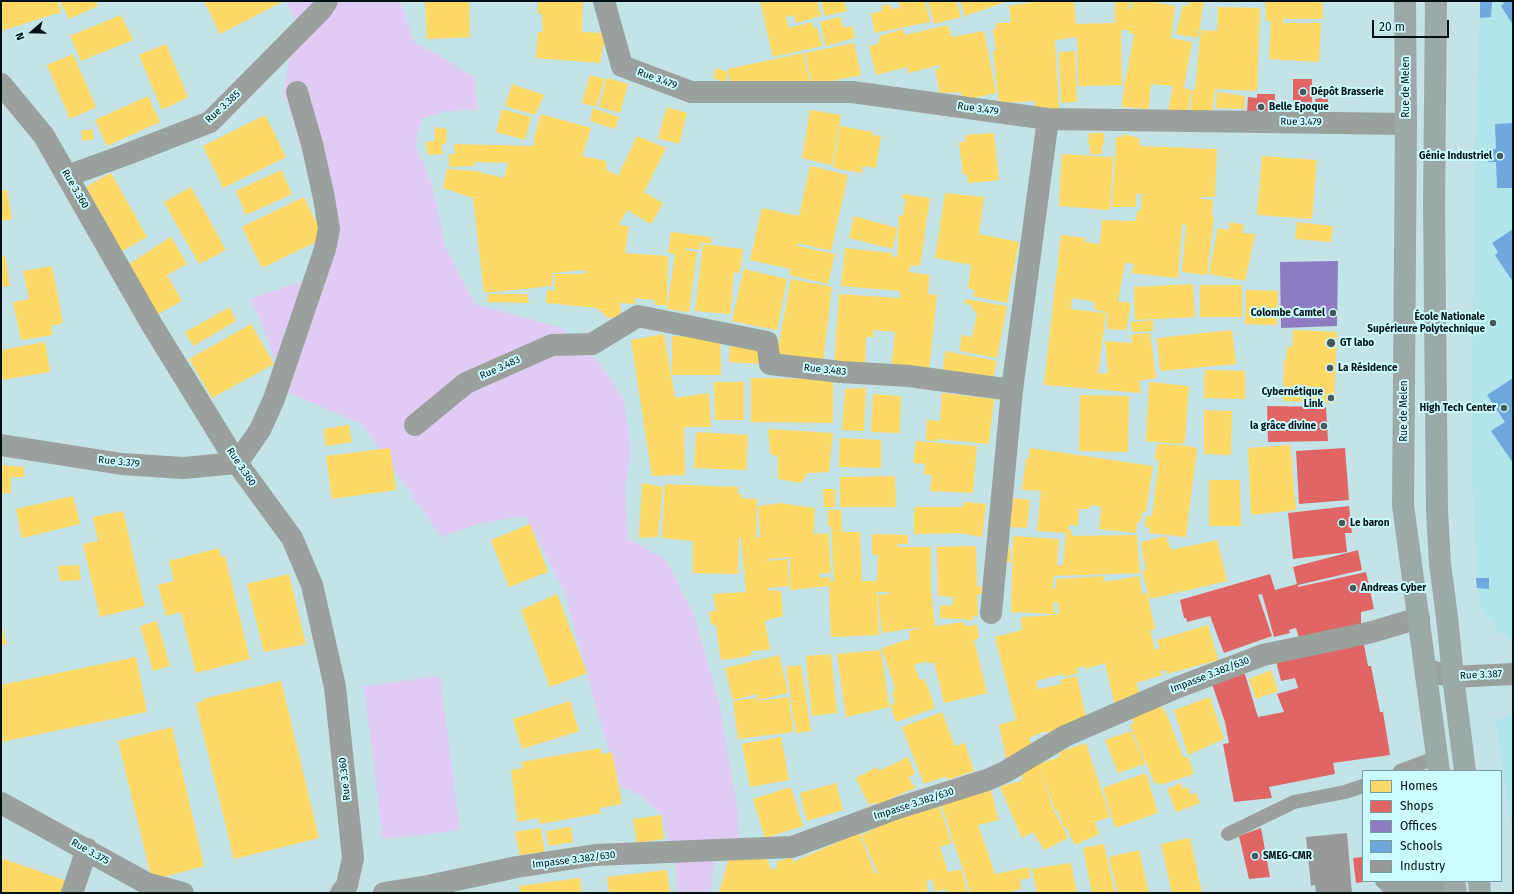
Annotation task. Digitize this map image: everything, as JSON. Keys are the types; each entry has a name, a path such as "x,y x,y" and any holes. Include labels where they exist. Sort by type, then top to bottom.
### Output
{"main road":[{"name":"Rue de Melen","path":"1405,1 1406,124 1403,505 1438,764"},
{"path":"1436,1 1434,214 1437,511 1440,564 1464,770"},
{"path":"1478,882 1480,893"}],"street":[{"name":"Rue 3.385","path":"67,176 210,122 317,14 327,1"},
{"name":"Rue 3.479","path":"604,1 622,66 691,92 852,92 1048,119 1406,124"},
{"name":"Rue 3.360","path":"1,84 44,136 152,325 237,463 292,538 312,585 335,687 353,858 347,884 341,893"},
{"path":"237,463 260,430 274,399 325,249 329,229 312,144 296,92"},
{"path":"991,613 1012,390 1048,119"},
{"name":"Rue 3.483","path":"416,425 466,383 552,345 592,344 638,316 767,342 770,364 841,372 909,376 1012,390"},
{"name":"Rue 3.379","path":"1,446 122,464 183,468 237,463"},
{"name":"Impasse 3.382/630","path":"384,893 428,886 517,866 595,855 792,847 898,808 987,780 1005,772 1065,736 1176,688 1263,655 1372,632 1419,618"},
{"name":"Rue 3.387","path":"1426,670 1452,676 1513,674"},
{"name":"Rue 3.375","path":"1,803 87,849 146,883 183,893"},
{"path":"72,893 87,849"}],"lane":[{"path":"1405,770 1438,764"},
{"path":"1228,834 1294,802 1345,792 1362,786"},
{"path":"1383,882 1390,889 1455,886"}],"shaded area":[{"path":"286,1 400,1 415,43 440,56 475,78 478,110 446,111 421,119 415,144 431,181 446,249 475,304 562,328 602,366 624,400 631,453 625,485 628,538 667,561 694,615 719,702 738,812 739,840 716,849 710,893 678,893 674,856 660,813 640,795 621,787 597,711 564,591 525,516 481,523 441,537 362,424 289,393 251,299 317,276 326,232 284,92 295,19"},
{"name":"École Nationale Supérieure Polytechnique","path":"1480,1 1513,1 1513,641 1498,631 1486,615 1480,603 1476,578 1472,461 1474,166"},
{"path":"440,676 460,830 383,839 364,686"},
{"path":"1513,713 1513,840 1496,721"}],"building: Homes":[{"path":"1,1 58,1 61,12 1,31"},
{"path":"60,1 95,1 98,6 69,19"},
{"path":"204,1 284,1 220,34"},
{"path":"425,1 469,1 470,37 427,39"},
{"path":"538,1 583,1 582,32 606,33 600,63 536,58 538,32 543,32 542,14 538,14"},
{"path":"760,1 817,1 821,16 796,23 794,15 786,17 789,28 812,22 813,28 817,27 822,46 773,57"},
{"path":"821,1 844,1 847,11 825,16"},
{"path":"925,1 930,22 875,33 871,14 882,11 881,6 890,4 891,9 900,8 899,2"},
{"path":"928,1 956,1 961,17 934,24"},
{"path":"960,1 1009,1 965,16"},
{"path":"1029,1 1074,1 1076,24 1115,23 1115,1 1129,1 1129,10 1131,10 1132,1 1148,1 1175,6 1171,38 1192,42 1184,88 1192,90 1187,114 1168,111 1173,86 1151,84 1149,109 1122,107 1125,79 1134,34 1129,33 1129,30 1121,30 1122,85 1078,86 1077,37 1055,40 1059,109 1035,110 1035,101 999,103 993,51 996,51 993,29 996,29 996,23 1011,23 1009,6 1029,3"},
{"path":"1190,1 1204,1 1198,38 1176,34 1183,5 1189,6"},
{"path":"1265,1 1322,1 1323,19 1283,19 1283,23 1321,23 1319,62 1269,59 1271,21 1266,21"},
{"path":"1218,7 1260,8 1257,91 1215,89 1212,113 1190,111 1193,90 1195,90 1201,30 1217,31"},
{"path":"121,15 133,40 81,61 70,36"},
{"path":"840,17 843,28 852,26 855,38 826,46 820,22"},
{"path":"948,25 952,37 984,31 996,93 969,99 969,96 962,98 961,92 940,93 935,69 940,69 939,65 909,73 907,67 876,75 869,46 878,44 880,36 903,29 904,35"},
{"path":"854,43 861,75 812,85 805,53"},
{"path":"166,44 188,97 162,110 139,55"},
{"path":"1075,51 1077,102 1061,103 1059,52"},
{"path":"803,53 810,84 730,84 728,69"},
{"path":"73,54 96,107 70,119 47,65"},
{"path":"716,68 728,72 725,82 713,78"},
{"path":"590,75 605,79 596,107 582,103"},
{"path":"607,78 628,84 620,113 599,107"},
{"path":"512,84 544,95 535,115 505,106"},
{"path":"1217,92 1245,96 1244,109 1216,108"},
{"path":"148,96 160,122 107,146 95,120"},
{"path":"667,107 687,113 679,144 658,138"},
{"path":"593,108 619,117 615,129 590,121"},
{"path":"502,109 531,117 525,140 496,132"},
{"path":"810,110 841,115 832,165 802,158"},
{"path":"541,114 591,128 582,156 606,161 607,170 618,176 637,136 666,148 644,192 663,203 651,224 627,210 619,225 629,226 625,253 668,256 667,305 655,305 655,300 635,298 635,304 620,303 621,317 608,318 597,308 546,303 547,290 555,291 554,274 585,274 585,270 552,273 552,286 484,293 473,198 443,188 447,169 476,171 504,178 508,163 474,162 474,166 449,167 449,154 455,154 454,144 534,146 534,138"},
{"path":"265,115 286,157 223,188 203,146"},
{"path":"840,126 873,132 872,135 881,136 876,168 863,166 862,173 833,168"},
{"path":"435,127 447,129 446,143 441,145 443,154 428,155 426,142 435,141"},
{"path":"92,129 94,139 83,141 81,131"},
{"path":"994,133 999,180 968,183 967,174 963,175 959,143 965,142 965,135"},
{"path":"1089,133 1104,133 1102,154 1090,154 1090,145 1088,144"},
{"path":"1123,134 1139,138 1140,146 1217,149 1215,197 1200,197 1201,199 1213,200 1212,217 1214,217 1207,275 1182,272 1186,225 1182,224 1178,278 1132,273 1134,264 1125,263 1118,301 1131,303 1126,330 1107,329 1108,313 1094,309 1095,302 1072,298 1071,309 1106,313 1098,374 1108,373 1105,341 1132,343 1131,335 1150,333 1156,378 1139,381 1141,393 1044,385 1061,235 1086,238 1085,242 1100,244 1102,220 1136,221 1137,211 1141,211 1142,194 1136,194 1136,207 1112,207 1116,137 1123,137"},
{"path":"1062,154 1113,157 1110,210 1059,206"},
{"path":"1262,156 1317,160 1312,219 1257,215"},
{"path":"810,166 848,175 831,251 798,243 798,246 835,254 828,284 789,275 791,269 750,260 762,208 799,216"},
{"path":"281,170 292,194 246,215 236,191"},
{"path":"111,173 147,237 122,251 86,187"},
{"path":"191,187 226,250 199,264 164,202"},
{"path":"7,190 12,219 1,221 1,191"},
{"path":"945,193 984,197 979,234 1019,242 1007,303 973,296 975,290 968,288 971,265 935,258"},
{"path":"903,194 930,198 920,266 911,265 909,272 929,275 928,294 937,295 929,372 891,369 895,332 874,330 873,337 866,337 865,371 834,368 839,294 900,298 900,291 841,286 845,248 892,253 892,256 897,257 899,215 903,216 906,199 902,199"},
{"path":"304,197 324,238 262,268 242,227"},
{"path":"854,216 897,228 893,249 849,238"},
{"path":"1230,222 1244,225 1242,233 1255,234 1245,281 1209,274 1218,228 1229,230"},
{"path":"1297,222 1333,226 1331,242 1295,239"},
{"path":"671,232 711,237 711,244 701,242 700,250 686,248 685,250 697,252 689,312 667,309 675,254 668,253"},
{"path":"171,237 187,264 167,275 182,301 158,314 129,264"},
{"path":"703,244 743,249 740,273 734,272 730,314 695,311"},
{"path":"5,256 10,286 1,287 1,257"},
{"path":"52,266 63,323 51,326 53,335 21,340 13,302 29,299 23,271"},
{"path":"744,269 787,279 777,330 732,321"},
{"path":"791,279 832,287 823,361 777,353"},
{"path":"1193,284 1195,317 1135,320 1134,287"},
{"path":"1200,285 1242,285 1242,317 1200,317"},
{"path":"1246,290 1278,291 1277,325 1245,324"},
{"path":"489,294 527,294 529,303 487,302"},
{"path":"965,299 1007,306 997,358 960,351 961,335 972,337 977,314 969,304 965,304"},
{"path":"230,307 236,321 193,346 185,332"},
{"path":"1153,320 1153,331 1132,332 1131,322"},
{"path":"251,324 274,364 212,398 189,359"},
{"path":"731,330 763,332 761,364 729,362"},
{"path":"1232,330 1236,364 1160,371 1157,338"},
{"path":"1293,330 1337,332 1334,403 1283,401 1284,360 1286,360 1287,347 1292,347"},
{"path":"664,334 675,398 709,393 711,427 684,427 685,475 652,476 631,340"},
{"path":"672,336 720,336 721,375 672,375"},
{"path":"45,342 50,372 1,380 1,350"},
{"path":"945,351 997,361 993,380 943,371"},
{"path":"1205,370 1245,371 1245,399 1204,398"},
{"path":"751,378 833,379 833,423 751,422"},
{"path":"714,382 744,382 744,420 715,420"},
{"path":"1149,382 1189,386 1185,442 1180,444 1146,441"},
{"path":"866,388 864,431 842,430 845,389"},
{"path":"942,393 994,399 989,444 938,439 938,441 926,440 927,420 940,421"},
{"path":"873,394 901,396 900,433 871,432"},
{"path":"1080,395 1129,396 1128,452 1079,451"},
{"path":"1204,410 1232,411 1231,455 1204,454"},
{"path":"349,425 352,442 326,446 324,429"},
{"path":"768,429 833,433 829,472 808,473 801,483 778,479 778,457 770,453"},
{"path":"696,432 748,435 746,470 694,468"},
{"path":"840,438 881,440 881,468 839,467"},
{"path":"916,441 977,446 973,493 930,491 932,475 924,474 925,464 913,463"},
{"path":"1157,444 1197,448 1186,537 1149,533 1150,528 1145,527 1146,516 1152,516 1159,461 1155,458"},
{"path":"1290,445 1296,510 1251,515 1248,448"},
{"path":"390,448 396,490 332,499 326,456"},
{"path":"1030,448 1153,466 1146,512 1142,512 1140,523 1137,522 1136,533 1099,529 1101,507 1093,505 1087,509 1079,509 1078,526 1069,525 1069,531 1072,531 1072,536 1137,535 1140,573 1054,576 1052,589 1056,588 1056,579 1104,576 1105,582 1139,576 1142,594 1147,593 1155,629 1150,630 1155,650 1160,648 1157,640 1208,625 1218,660 1167,674 1166,670 1161,671 1162,675 1136,683 1141,699 1115,706 1105,663 1086,669 1084,666 1077,668 1078,673 1064,677 1063,674 1036,681 1038,689 1062,684 1060,680 1077,676 1087,722 1047,733 1046,731 1029,738 1033,752 1007,762 999,725 1016,720 995,637 1022,630 1021,617 1056,615 1059,613 1058,602 1053,603 1055,614 1011,612 1013,536 1059,539 1057,565 1063,565 1066,533 1037,531 1041,491 1022,490 1026,459 1029,459"},
{"path":"1,465 24,467 24,477 11,477 11,493 1,493"},
{"path":"895,476 896,507 840,507 840,477"},
{"path":"1209,480 1240,480 1241,526 1209,526"},
{"path":"642,483 663,487 658,537 639,538"},
{"path":"665,484 738,487 738,494 742,494 741,498 757,499 756,538 760,537 758,506 780,503 815,508 814,534 828,533 831,573 819,574 820,578 830,577 831,582 834,581 831,526 828,526 827,510 841,510 842,532 860,532 862,581 877,581 878,555 872,555 872,534 908,535 908,544 897,544 898,547 931,547 931,589 935,626 964,622 965,626 977,625 979,638 974,640 987,693 944,703 934,662 927,664 926,661 914,665 920,680 925,679 935,708 896,722 890,704 895,703 892,694 894,685 882,648 910,639 909,631 922,627 882,633 878,595 890,594 889,592 877,592 879,635 831,637 829,586 790,590 790,557 769,559 766,561 788,559 789,586 768,588 768,590 781,591 783,616 765,621 770,650 752,651 750,656 721,660 716,626 711,623 709,612 716,611 713,594 746,592 741,538 739,538 738,574 693,573 693,541 662,538"},
{"path":"823,489 835,489 835,507 824,507"},
{"path":"73,496 80,524 22,538 16,509"},
{"path":"1013,498 1030,500 1027,528 1010,527"},
{"path":"963,502 986,504 982,537 960,533 914,534 914,507 963,507"},
{"path":"123,511 145,606 100,617 83,544 98,541 93,517"},
{"path":"530,524 548,572 509,587 491,540"},
{"path":"1166,536 1171,550 1217,540 1227,581 1150,599 1142,571 1146,570 1141,542"},
{"path":"976,546 977,587 982,586 983,594 977,594 978,616 973,616 973,620 940,618 940,606 953,605 953,597 938,596 937,547"},
{"path":"219,548 221,557 225,556 250,659 196,673 181,612 166,616 158,585 174,581 169,561"},
{"path":"1001,548 1010,548 1011,562 1000,563"},
{"path":"79,565 81,580 60,581 58,566"},
{"path":"289,574 306,644 264,652 247,584"},
{"path":"557,594 587,673 550,687 521,610"},
{"path":"157,621 170,666 153,671 140,626"},
{"path":"1,624 7,644 1,645"},
{"path":"881,650 889,707 846,717 837,654"},
{"path":"831,654 837,713 812,716 806,656"},
{"path":"779,655 788,693 758,700 757,694 733,700 725,668"},
{"path":"136,657 147,712 1,742 1,685"},
{"path":"801,665 811,731 796,733 786,667"},
{"path":"1271,670 1278,691 1256,699 1249,679"},
{"path":"281,681 319,838 234,859 196,704 207,698"},
{"path":"789,697 793,732 738,739 733,701 757,698 757,701"},
{"path":"1210,697 1224,739 1188,755 1174,710"},
{"path":"570,701 579,731 522,749 513,719"},
{"path":"1159,702 1163,711 1165,710 1183,757 1188,757 1194,774 1160,785 1160,782 1155,784 1130,725 1134,723 1130,714"},
{"path":"942,712 955,746 965,743 974,771 947,780 946,776 924,784 902,727"},
{"path":"172,727 204,866 152,880 118,741"},
{"path":"1131,731 1145,764 1118,773 1105,740"},
{"path":"781,737 789,780 750,787 742,744"},
{"path":"1086,743 1110,817 1095,822 1099,834 1075,845 1066,827 1064,828 1057,809 1055,810 1039,764 1060,757 1059,752"},
{"path":"601,748 602,754 612,752 622,804 600,808 601,813 540,824 538,818 518,822 511,770 523,768 521,762"},
{"path":"908,757 915,774 909,777 915,788 889,799 890,801 877,808 874,802 869,805 856,778 877,767 879,771"},
{"path":"1038,762 1053,809 1068,838 1044,850 1033,832 1022,838 1000,787 1023,780 1020,767"},
{"path":"1146,773 1158,813 1115,828 1103,788"},
{"path":"836,783 843,810 807,821 800,793"},
{"path":"1181,783 1183,789 1188,787 1191,795 1196,793 1200,803 1176,812 1167,789"},
{"path":"791,787 803,826 765,838 753,799"},
{"path":"990,787 999,820 978,825 995,874 1029,867 1030,878 1020,880 1021,889 1005,893 971,893 940,801"},
{"path":"938,803 952,843 940,847 948,872 961,869 968,893 947,893 946,889 935,892 932,879 927,881 928,891 922,893 719,892 729,858 766,856 771,870 778,867 776,862 792,857 793,862 859,833 875,874 878,873 861,835 903,815"},
{"path":"661,815 664,839 637,843 633,819"},
{"path":"571,827 573,842 549,846 546,831"},
{"path":"541,828 545,852 520,855 515,832"},
{"path":"1190,838 1202,893 1172,893 1161,844"},
{"path":"1104,844 1115,893 1092,893 1083,848"},
{"path":"1139,850 1149,893 1118,893 1109,857"},
{"path":"1,858 70,882 66,893 1,893"},
{"path":"1071,863 1077,893 1037,893 1032,869"},
{"path":"667,870 670,893 609,893 607,877"},
{"path":"580,878 582,893 520,893 519,886"}],"building: Shops":[{"name":"Dépôt Brasserie","path":"1293,79 1312,79 1312,106 1293,105"},
{"name":"Belle Epoque","path":"1257,94 1275,94 1274,119 1247,116 1248,97 1257,98"},
{"path":"1327,97 1330,109 1317,111 1315,99"},
{"path":"1267,406 1326,407 1328,441 1268,442"},
{"path":"1345,448 1349,500 1299,504 1296,451"},
{"path":"1349,506 1352,533 1345,533 1347,552 1293,559 1288,513"},
{"path":"1358,550 1362,570 1298,585 1298,587 1366,572 1374,609 1361,612 1361,626 1299,638 1296,628 1289,630 1290,633 1274,637 1262,594 1258,595 1272,636 1224,653 1210,616 1187,622 1186,618 1184,618 1180,600 1270,574 1275,590 1297,584 1293,567"},
{"path":"1363,639 1368,666 1371,666 1380,712 1383,712 1390,755 1333,763 1335,774 1269,787 1272,798 1234,802 1223,744 1229,743 1225,722 1210,678 1243,668 1258,717 1284,712 1277,694 1298,688 1295,678 1281,681 1275,657"},
{"name":"SMEG-CMR","path":"1261,828 1270,877 1249,879 1239,836"},
{"path":"1362,857 1363,882 1356,883 1353,858"}],"building: Offices":[{"path":"1338,261 1337,326 1281,328 1280,262"}],"building: Schools":[{"path":"1480,1 1492,1 1491,17 1480,18"},
{"path":"1502,1 1513,1 1513,25 1501,6 1504,4"},
{"name":"Génie Industriel","path":"1513,123 1513,188 1497,188 1496,162 1488,162 1487,149 1496,149 1495,124"},
{"path":"1513,229 1513,282 1495,255 1498,252 1492,243"},
{"name":"High Tech Center","path":"1513,378 1513,463 1491,431 1505,422 1487,395"},
{"path":"1476,578 1489,578 1489,589 1477,588"}],"building: Industry":[{"path":"1347,833 1352,893 1316,893 1315,885 1311,886 1306,837"}],"place":[{"name":"Dépôt Brasserie","path":"1303,92"},
{"name":"Belle Epoque","path":"1261,107"},
{"name":"Génie Industriel","path":"1500,156"},
{"name":"Colombe Camtel","path":"1333,313"},
{"name":"École Nationale Supérieure Polytechnique","path":"1493,323"},
{"name":"GT labo","path":"1331,343"},
{"name":"La Résidence","path":"1330,368"},
{"name":"Cybernétique Link","path":"1331,398"},
{"name":"High Tech Center","path":"1504,408"},
{"name":"la grâce divine","path":"1324,426"},
{"name":"Le baron","path":"1342,523"},
{"name":"Andreas Cyber","path":"1353,588"},
{"name":"SMEG-CMR","path":"1255,856"}]}
